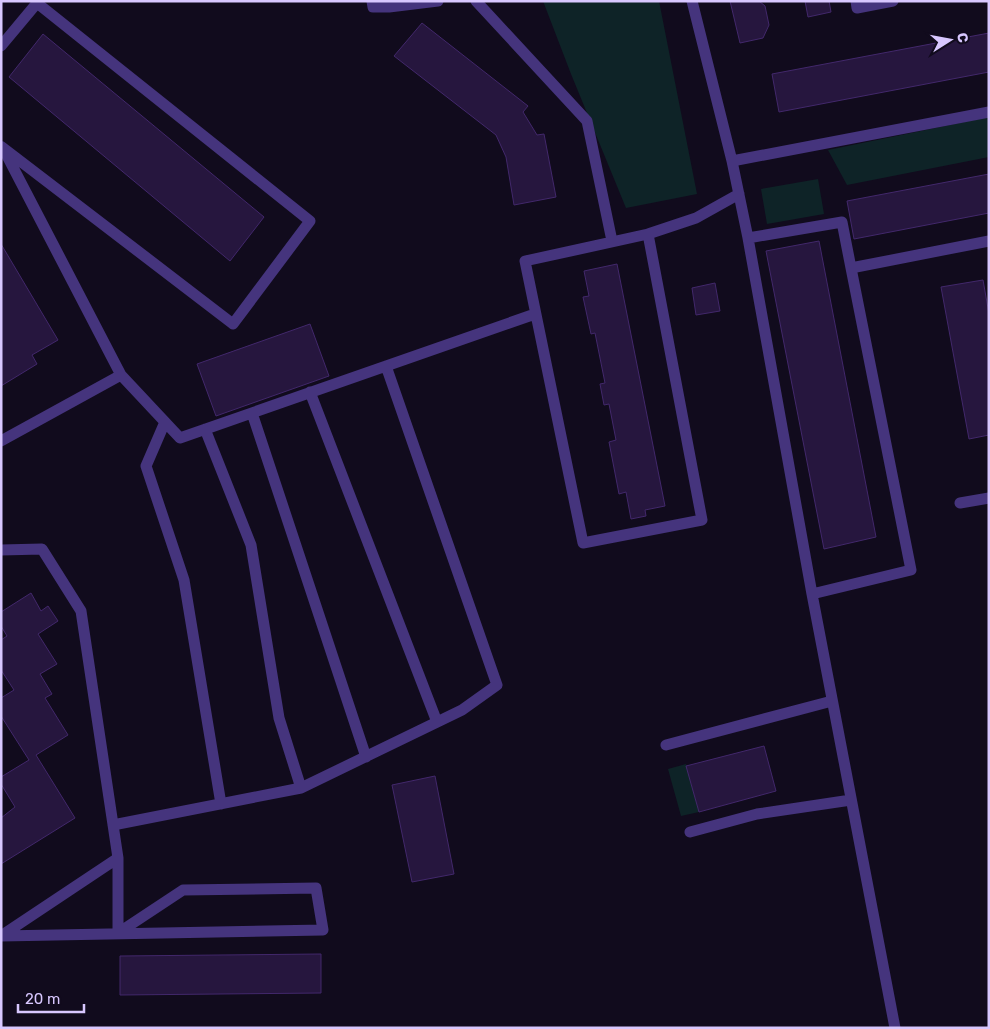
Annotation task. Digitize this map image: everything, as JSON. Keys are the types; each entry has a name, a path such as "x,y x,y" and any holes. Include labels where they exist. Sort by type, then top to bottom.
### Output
{"lane":[{"path":"372,1 373,7 388,7 438,1"},
{"path":"476,1 587,121 612,241"},
{"path":"692,1 732,161 748,238 812,594 895,1028"},
{"path":"856,1 857,8 893,1"},
{"path":"1,46 37,3 310,221 232,324 2,146"},
{"path":"732,161 989,112"},
{"path":"2,146 121,375 180,438 535,314"},
{"path":"648,234 702,520 583,543 525,261 648,234 696,218 738,194"},
{"path":"748,238 842,222 911,570 812,594"},
{"path":"851,268 989,241"},
{"path":"113,825 301,788 462,710 497,685 386,366"},
{"path":"1,441 121,375"},
{"path":"310,392 437,722"},
{"path":"252,413 366,757"},
{"path":"165,422 146,466 184,580 221,804"},
{"path":"205,429 251,545 280,718 301,788"},
{"path":"960,503 989,498"},
{"path":"1,550 42,549 81,611 118,858 118,933"},
{"path":"666,745 832,701"},
{"path":"690,832 757,814 851,800"},
{"path":"1,936 118,858"},
{"path":"1,936 323,930 316,888 183,890 118,933"}],"green space":[{"path":"543,1 659,1 697,194 626,208"},
{"path":"989,117 989,157 847,185 828,150"},
{"path":"818,179 824,214 767,224 761,189"},
{"path":"686,764 699,812 681,816 668,769"}],"building":[{"path":"730,1 759,1 765,6 769,25 763,38 740,43"},
{"path":"805,1 829,1 831,12 808,17"},
{"path":"422,23 528,106 523,112 537,135 544,134 556,197 514,205 506,157 496,135 394,56"},
{"path":"989,33 989,72 779,112 772,74"},
{"path":"43,34 264,217 230,261 9,77"},
{"path":"989,174 989,213 854,239 847,201"},
{"path":"819,241 876,537 824,549 766,251"},
{"path":"1,244 58,340 32,355 37,364 1,386"},
{"path":"617,264 665,506 645,510 646,516 631,519 626,492 619,494 609,442 616,440 609,404 604,405 600,384 605,383 595,333 591,334 583,297 589,296 584,271"},
{"path":"983,280 989,314 989,435 969,439 941,287"},
{"path":"715,283 720,311 696,315 692,288"},
{"path":"310,324 329,376 216,416 197,364"},
{"path":"31,593 41,611 48,606 58,621 38,634 57,664 40,674 52,694 45,698 68,735 36,755 75,818 1,864 1,818 15,807 1,784 1,777 29,760 1,716 1,698 14,690 1,670 1,640 7,636 1,626 1,612"},
{"path":"764,746 776,791 699,812 686,766"},
{"path":"435,776 454,874 412,882 392,785"},
{"path":"321,954 321,993 120,995 120,956"}]}
